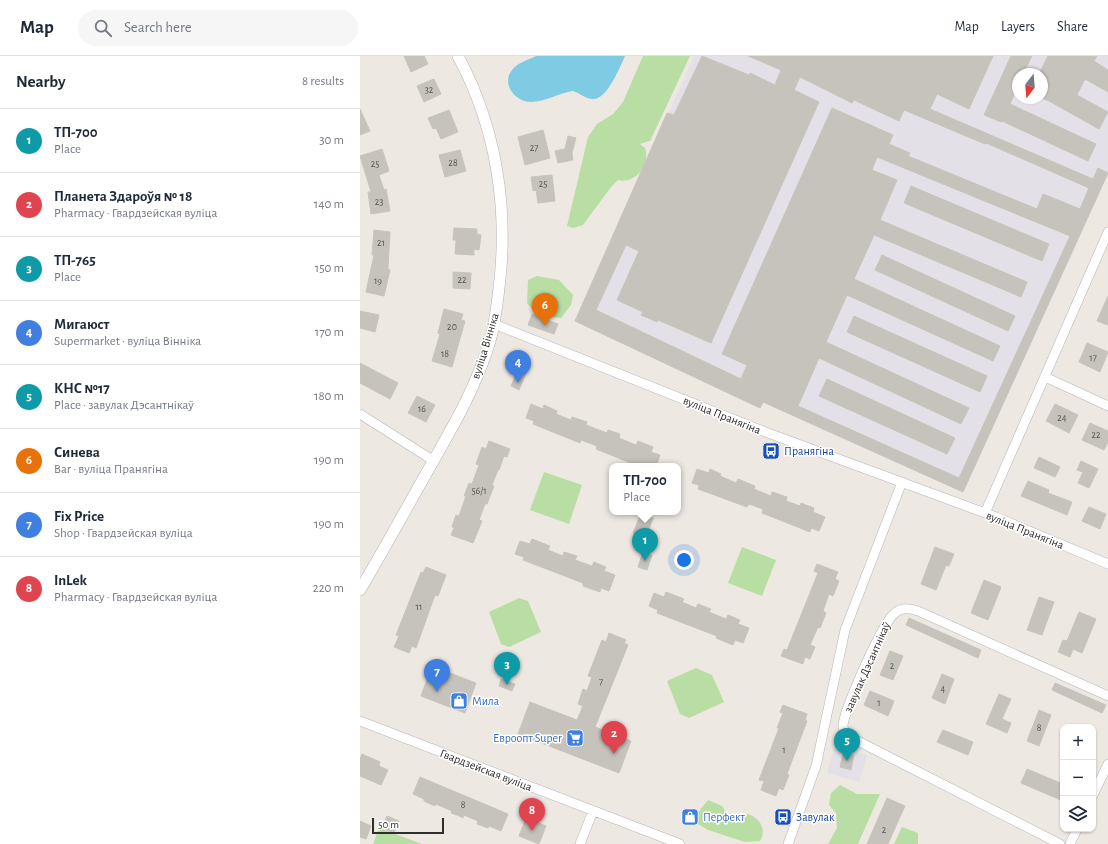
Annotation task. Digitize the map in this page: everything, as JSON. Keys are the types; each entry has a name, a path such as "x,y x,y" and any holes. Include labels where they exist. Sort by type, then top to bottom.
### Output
{"street":[{"name":"вуліца Вінніка","path":"360,590 395,532 472,388 489,343 494,324 502,270 503,232 501,200 489,133 466,70 458,56"},
{"path":"985,513 1104,249 1108,232"},
{"name":"вуліца Пранягіна","path":"494,324 768,433 985,513 1108,564"},
{"path":"1045,377 1108,406"},
{"path":"360,414 434,461"},
{"path":"788,844 816,766 845,630 902,482"},
{"name":"завулак Дэсантнікаў","path":"1060,844 850,737 843,728 844,717 860,678 884,627 896,611 904,609 918,611 1108,696"},
{"name":"Гвардзейская вуліца","path":"360,721 680,844"},
{"path":"1096,789 1108,764"},
{"path":"580,844 593,811"},
{"path":"1070,844 1076,832"}],"shaded area":[{"path":"694,56 1108,56 1108,172 963,492 763,402 760,408 575,321"},
{"path":"837,737 858,743 855,752 867,755 859,782 827,773"}],"green space":[{"path":"643,56 690,56 650,141 640,144 645,148 646,160 640,172 630,179 624,181 618,180 611,187 583,225 573,228 567,226 588,137 597,124 613,114 623,102"},
{"path":"537,276 559,280 573,295 571,305 561,318 552,317 534,311 527,303 528,280"},
{"path":"544,472 582,485 569,524 530,510"},
{"path":"742,547 776,560 762,596 728,583"},
{"path":"519,598 528,601 541,632 509,647 501,644 489,612"},
{"path":"696,668 712,675 724,702 689,718 680,714 667,681"},
{"path":"840,785 857,794 880,794 858,844 828,844 837,828 836,813 829,805 831,793"},
{"path":"708,800 722,806 727,814 734,819 744,817 748,814 756,818 761,824 763,832 760,841 745,842 708,830 698,824 696,818"},
{"path":"902,827 918,833 918,844 894,844"},
{"path":"379,828 422,844 373,844"}],"water":[{"path":"536,56 625,56 608,89 598,98 587,98 573,91 542,101 525,101 515,96 511,91 508,81 509,75 517,65"}],"building":[{"path":"404,56 424,56 428,64 411,72"},
{"path":"702,56 749,75 750,73 775,85 781,70 748,56 993,56 969,109 937,94 930,109 1093,179 1098,168 1108,173 963,492 763,402 760,408 575,321 667,113 674,115","holes":["800,77 852,103 854,100 899,121 904,110 985,144 986,143 1089,188 1080,209 1043,194 1037,209 908,156 910,153 889,144 893,135 832,108 722,354 747,365 741,379 596,310 626,245 639,251 617,300 643,312 641,315 657,322 658,320 711,343 819,102 794,90","877,157 1070,236 959,478 798,406 819,358 961,424 969,408 826,342 847,295 993,361 1000,346 854,279 874,235 1021,297 1027,282 880,220 897,180 872,170"]},
{"path":"1011,56 1032,56 1026,68 1012,68 1012,100 1010,104 1096,144 1088,161 1002,121 1001,122 984,115"},
{"path":"1048,56 1097,56 1094,61 1108,70 1108,92 1085,79 1077,95 1108,112 1099,129 1048,101 1048,68 1042,68"},
{"path":"434,79 441,94 424,102 417,86"},
{"path":"360,109 370,131 360,135"},
{"path":"449,110 458,132 441,139 436,128 433,129 428,118"},
{"path":"543,130 550,158 525,165 518,137"},
{"path":"568,136 576,138 572,153 573,160 558,163 555,151 565,149"},
{"path":"382,149 389,171 379,175 384,190 386,189 390,211 371,214 368,192 371,192 360,156"},
{"path":"460,150 466,171 445,177 439,155"},
{"path":"552,175 555,201 538,203 536,190 533,191 531,177"},
{"path":"911,186 1049,244 1042,261 904,203"},
{"path":"454,228 477,229 477,234 481,235 479,250 474,249 474,255 455,254 456,240 453,240"},
{"path":"374,230 390,232 388,269 390,270 384,296 366,292 374,255 372,255"},
{"path":"882,255 1015,316 1008,331 875,270"},
{"path":"453,272 471,273 470,289 453,288"},
{"path":"1108,296 1108,325 1097,321"},
{"path":"444,309 463,314 461,320 465,321 452,367 432,361 440,334 438,333"},
{"path":"360,311 379,315 375,332 360,328"},
{"path":"532,314 558,324 554,334 528,325"},
{"path":"854,316 987,376 980,392 847,332"},
{"path":"1087,343 1108,352 1100,372 1079,362"},
{"path":"360,363 398,383 390,399 360,383"},
{"path":"518,370 526,373 519,390 511,386"},
{"path":"827,379 955,438 947,454 819,396"},
{"path":"417,396 435,405 426,422 408,413"},
{"path":"531,404 543,409 544,405 557,411 556,414 571,420 572,417 587,422 586,425 607,433 608,430 620,434 619,438 636,445 638,441 653,447 651,452 660,455 657,463 631,463 596,449 597,446 581,440 580,443 533,424 534,421 526,418"},
{"path":"1055,404 1078,415 1069,433 1046,421"},
{"path":"1090,423 1108,431 1108,442 1104,450 1082,440"},
{"path":"489,441 510,449 507,457 504,456 492,485 494,486 479,520 482,521 473,543 451,535 454,528 452,527 456,515 459,516 469,483 472,484 479,465 476,464 482,447 486,449"},
{"path":"1039,457 1060,467 1055,477 1034,468"},
{"path":"1081,461 1098,469 1089,488 1078,483 1083,472 1077,470"},
{"path":"697,469 709,473 710,469 721,474 720,476 736,483 738,479 755,486 754,489 771,496 772,492 787,497 786,501 800,506 801,503 814,508 813,512 825,517 819,531 811,528 810,532 762,513 763,509 749,504 747,507 698,489 699,485 692,483"},
{"path":"1028,481 1049,490 1048,493 1072,502 1067,515 1021,496"},
{"path":"1089,507 1106,514 1100,529 1082,521"},
{"path":"640,515 646,515 653,518 646,538 633,533"},
{"path":"532,539 550,546 548,550 563,556 564,552 577,556 575,560 592,566 594,562 606,567 604,571 615,575 609,591 601,588 600,592 583,586 583,583 523,560 524,557 515,554 520,541 530,544"},
{"path":"935,547 954,554 949,566 946,565 936,590 921,584"},
{"path":"643,552 652,555 647,570 638,567"},
{"path":"817,564 838,572 835,579 839,581 833,596 829,594 823,611 826,613 820,628 818,627 810,645 815,647 810,659 805,657 803,664 781,656 784,649 787,650 818,573 814,571"},
{"path":"426,567 446,575 438,596 435,595 416,648 412,646 409,653 394,647 399,636 396,635 421,572 423,573"},
{"path":"984,580 1001,587 988,620 971,613"},
{"path":"666,592 684,599 682,602 696,608 698,604 711,609 709,612 726,619 728,615 740,620 738,624 749,628 743,643 735,640 733,645 716,638 717,636 657,613 658,610 649,606 654,593 664,597"},
{"path":"1039,597 1054,602 1042,635 1027,630"},
{"path":"1079,612 1096,619 1082,653 1073,649 1070,657 1058,652 1063,640 1067,641"},
{"path":"909,618 981,650 978,658 906,625"},
{"name":"Евроопт Super","path":"609,633 626,640 624,643 628,645 595,727 631,741 619,773 518,734 530,702 577,720 583,706 578,704 583,689 587,691 592,677 588,676 602,640 606,642"},
{"path":"890,651 903,656 893,680 880,675"},
{"path":"432,666 476,683 465,713 421,696"},
{"path":"942,674 954,679 945,704 932,698"},
{"path":"501,679 515,684 512,691 499,686"},
{"path":"1055,683 1106,705 1102,713 1052,690"},
{"path":"870,691 894,701 888,716 864,705"},
{"path":"999,694 1011,699 1002,719 1011,723 1007,733 986,724"},
{"path":"783,705 807,714 805,720 807,721 787,774 789,775 783,790 779,788 776,796 761,790 764,781 759,780 779,728 777,728 783,713 780,712"},
{"path":"1039,710 1051,715 1039,746 1027,741"},
{"path":"943,730 973,742 968,755 937,742"},
{"path":"843,753 854,755 851,770 840,767"},
{"path":"362,754 380,762 379,766 388,770 381,785 360,776 360,759"},
{"path":"1027,769 1060,783 1060,800 1021,783"},
{"path":"420,777 508,814 501,831 489,826 488,828 477,824 478,821 464,815 463,818 436,804 435,806 424,801 424,799 413,794"},
{"path":"887,798 905,806 888,844 867,844"},
{"path":"387,816 399,821 394,833 382,828"},
{"path":"526,818 546,826 539,844 519,836"},
{"path":"360,821 371,826 366,839 360,837"}],"place":[{"name":"Синева","path":"545,326"},
{"name":"Мигаюст","path":"518,383"},
{"name":"Пранягіна","path":"771,451"},
{"name":"ТП-700","path":"645,561"},
{"name":"ТП-765","path":"507,685"},
{"name":"Fix Price","path":"437,692"},
{"name":"Мила","path":"459,701"},
{"name":"Евроопт Super","path":"575,738"},
{"name":"Планета Здароўя № 18","path":"614,754"},
{"name":"КНС №17","path":"847,761"},
{"name":"Перфект","path":"690,817"},
{"name":"Завулак","path":"783,817"},
{"name":"InLek","path":"532,831"}]}
